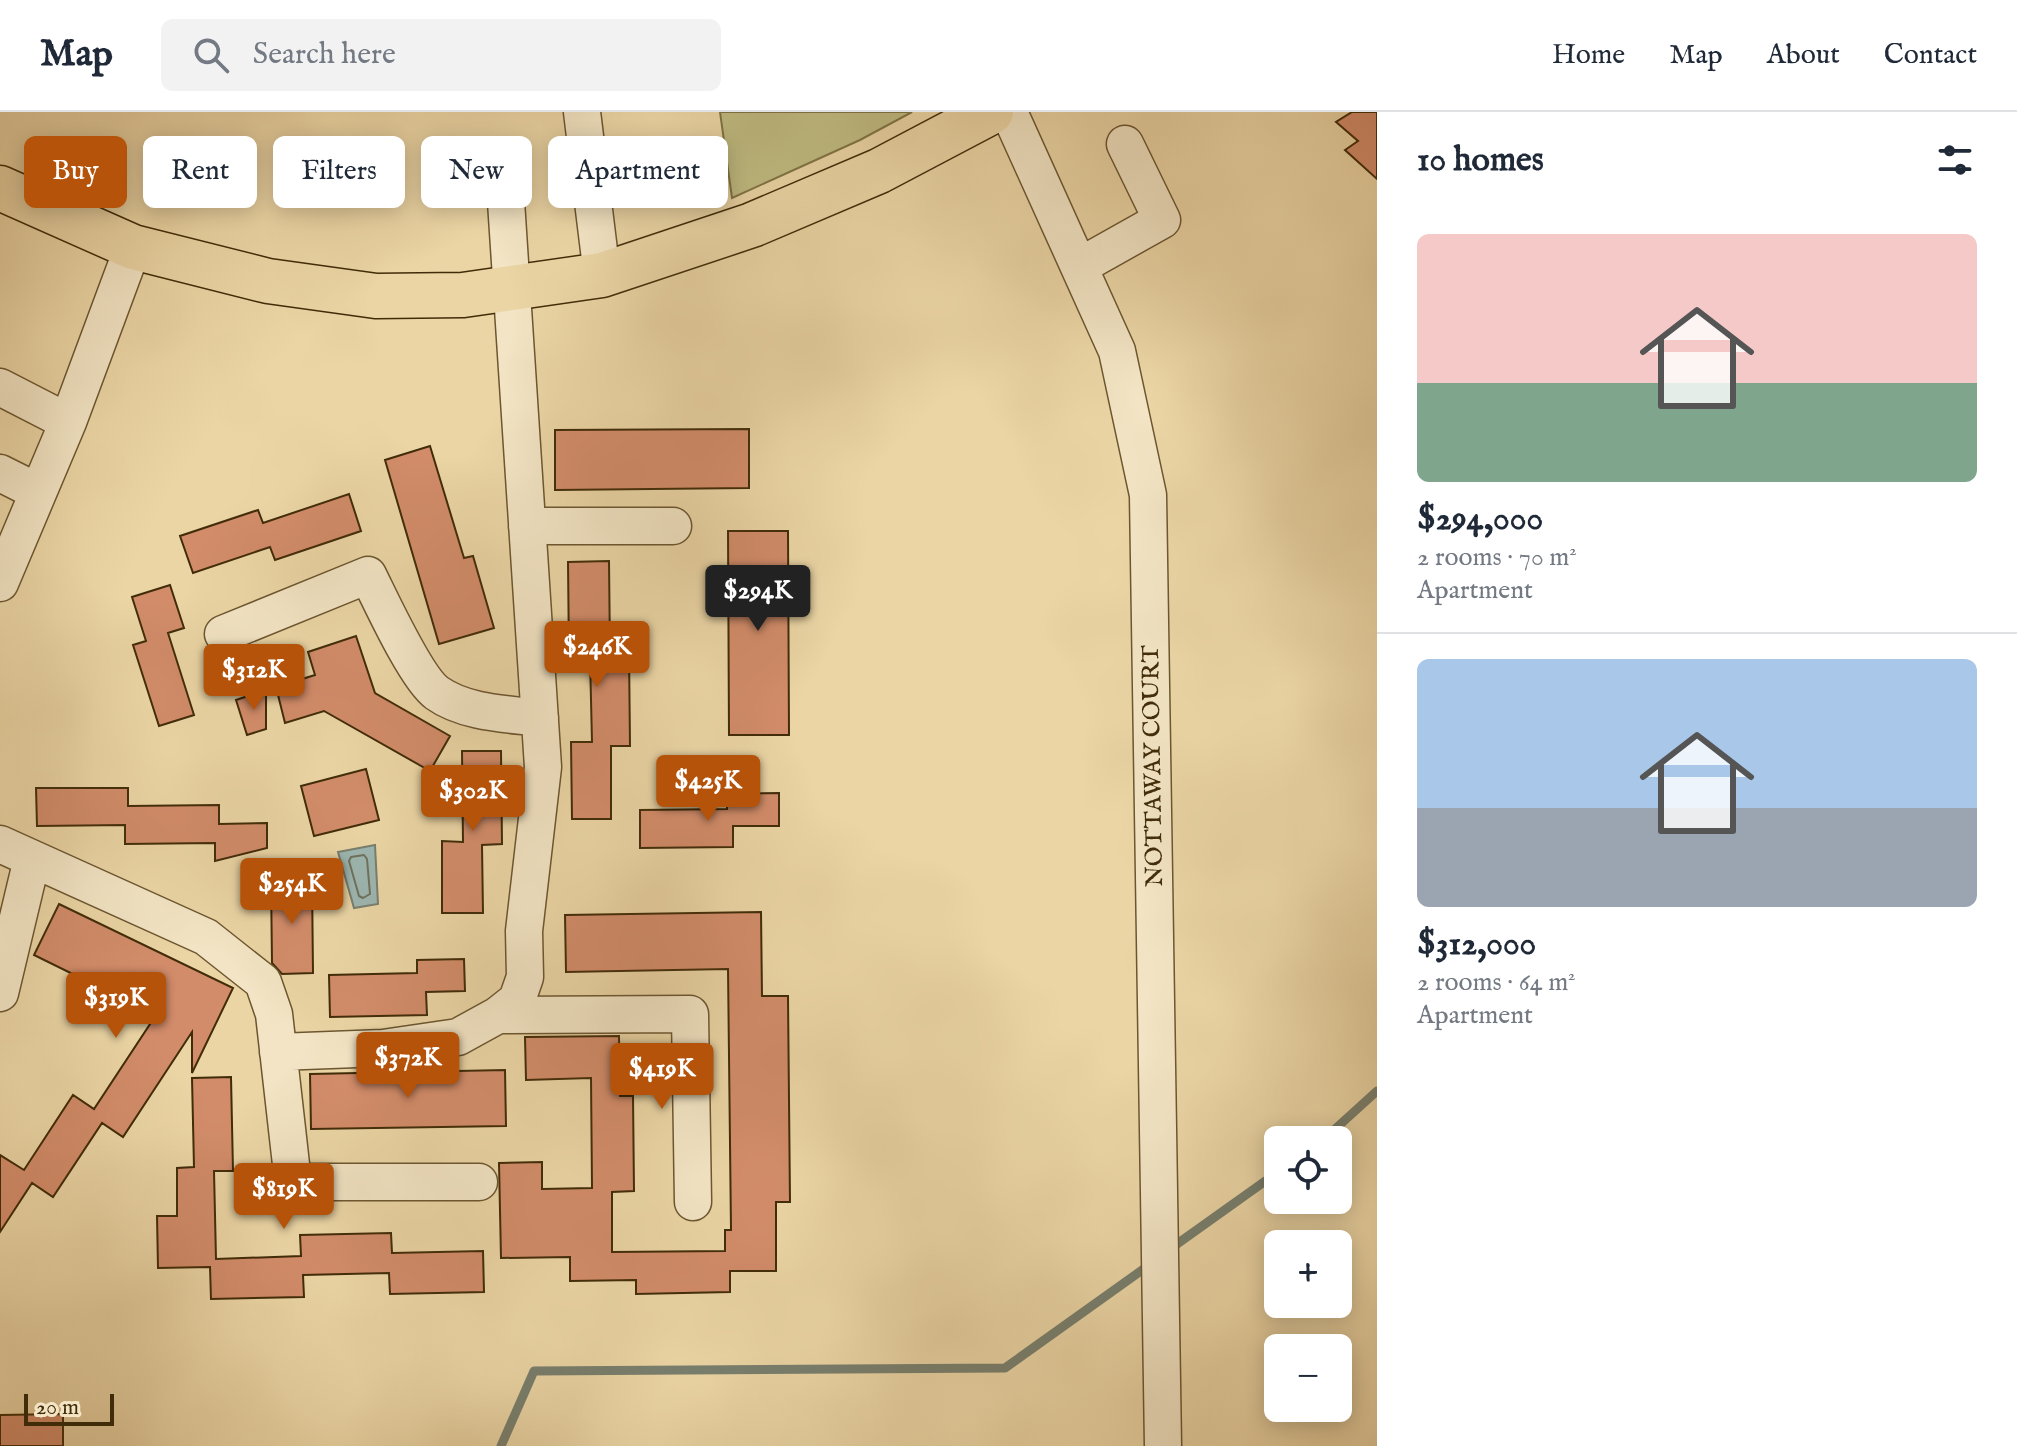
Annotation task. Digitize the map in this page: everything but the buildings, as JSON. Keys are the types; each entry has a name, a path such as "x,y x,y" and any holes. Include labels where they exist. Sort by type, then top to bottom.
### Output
{"main road":[{"path":"0,188 133,247 268,281 376,296 463,295 602,275 752,225 879,171 991,112"}],"street":[{"path":"582,112 602,275"},
{"name":"NOTTAWAY COURT","path":"1009,112 1117,351 1148,495 1163,1446"},
{"path":"1080,266 1162,220 1125,144"},
{"path":"278,1052 425,1044 458,1037 498,1015 517,1000 525,977 524,931 543,767 506,208"},
{"path":"0,583 68,422 133,247"},
{"path":"0,387 68,422"},
{"path":"0,473 38,492"},
{"path":"527,526 673,526"},
{"path":"223,634 368,575 409,654 436,693 479,710 540,718"},
{"path":"0,844 206,937 263,982 274,1014 293,1182 479,1182"},
{"path":"0,993 32,859"},
{"path":"498,1015 690,1014 693,1202"}],"shaded area":[{"path":"720,112 912,112 860,140 732,198 728,136 723,136"}],"water":[{"path":"375,845 378,904 354,908 338,852"}],"waterway":[{"path":"1338,1126 1377,1091"},
{"path":"1170,1249 1264,1182"},
{"path":"501,1446 534,1371 1005,1368 1152,1263"}]}
